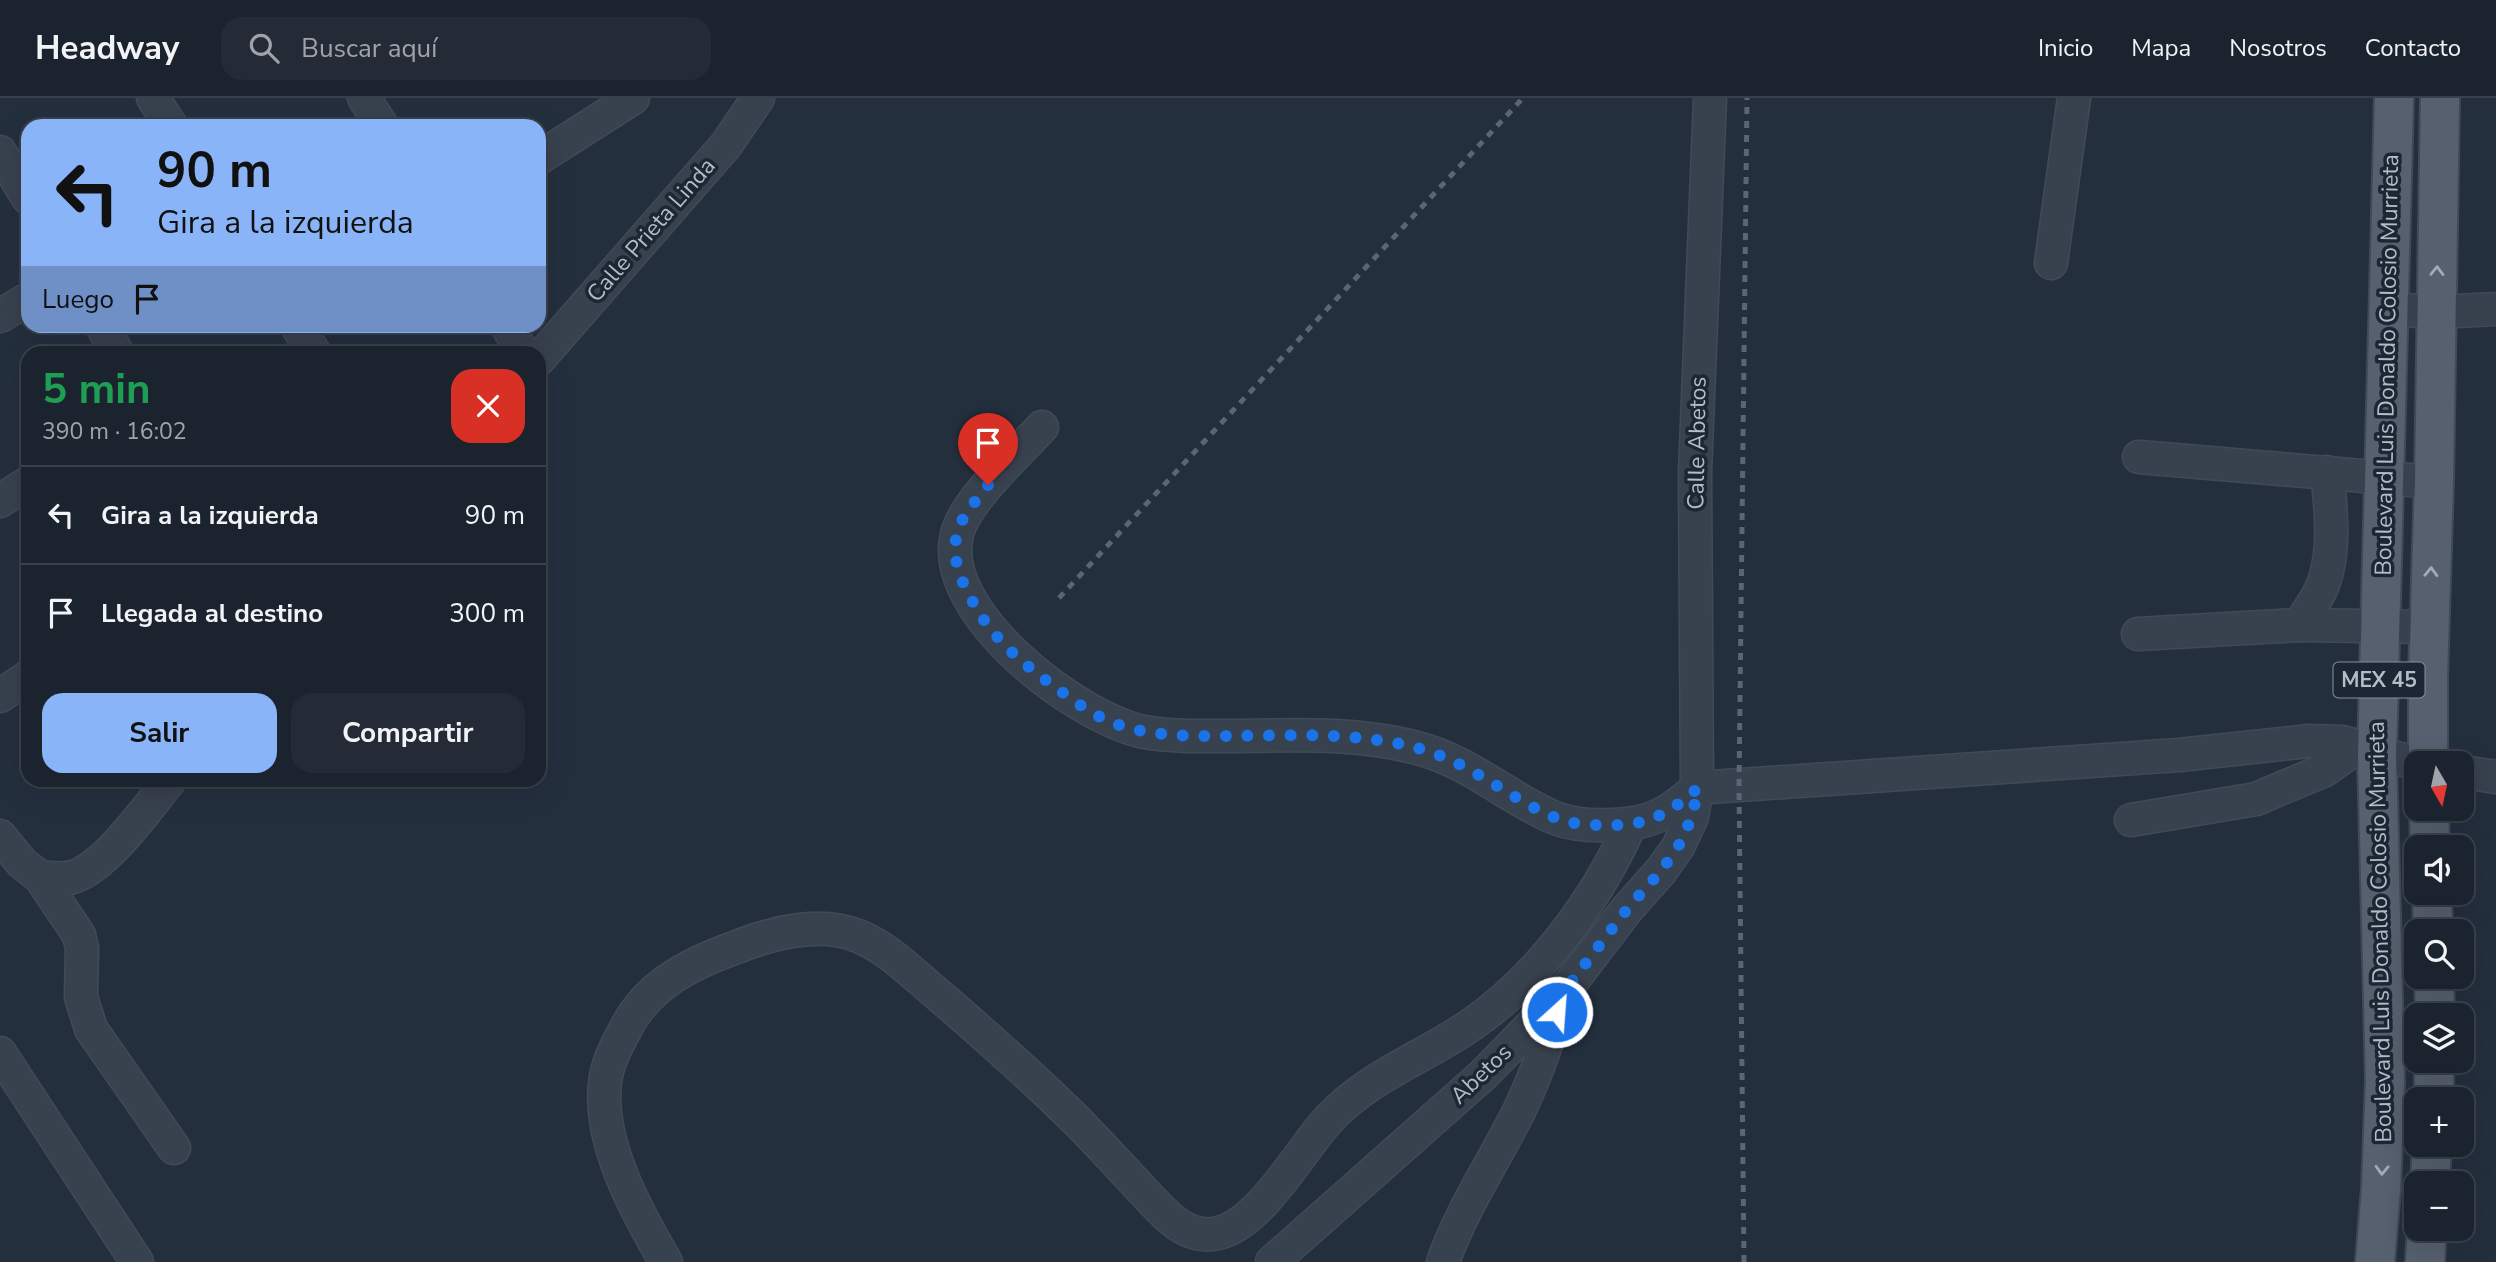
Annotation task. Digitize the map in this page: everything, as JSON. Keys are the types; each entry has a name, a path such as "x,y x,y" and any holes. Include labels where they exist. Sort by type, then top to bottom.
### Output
{"main road":[{"name":"Boulevard Luis Donaldo Colosio Murrieta","path":"2375,1262 2385,1081 2367,751 2380,626 2394,98"},
{"name":"Boulevard Luis Donaldo Colosio Murrieta","path":"2428,751 2440,98"},
{"path":"2425,1262 2426,1241"}],"street":[{"path":"153,98 166,119"},
{"path":"364,98 378,119"},
{"path":"546,154 633,98"},
{"name":"Calle Prieta Linda","path":"546,351 726,145 758,98"},
{"name":"Calle Abetos","path":"1698,788 1695,472 1710,98"},
{"path":"2051,263 2074,98"},
{"path":"0,152 21,186"},
{"path":"0,316 21,303"},
{"path":"2387,309 2436,312 2496,310"},
{"path":"1042,427 966,513 956,534 959,576 983,619 1005,646 1081,706 1116,724 1146,732 1201,737 1335,737 1385,742 1424,750 1454,761 1557,819 1579,824 1630,825 1660,817 1698,788 2179,755 2309,741 2329,740 2404,761"},
{"path":"2139,457 2434,482"},
{"path":"2299,625 2314,602 2327,569 2330,519 2327,472"},
{"path":"0,501 21,488"},
{"path":"2138,634 2299,625 2430,627"},
{"path":"0,695 21,682"},
{"path":"2131,820 2256,799 2367,751"},
{"path":"2474,774 2496,777"},
{"path":"40,877 60,879 74,876 94,866 164,787"},
{"name":"Abetos","path":"1272,1262 1483,1075 1563,993 1678,847 1692,817 1698,788"},
{"path":"666,1262 637,1213 617,1163 607,1126 605,1078 612,1054 630,1020 647,999 668,980 701,961 753,940 793,930 839,930 859,936 887,952 1027,1074 1177,1224 1197,1234 1218,1234 1240,1222 1263,1203 1329,1119 1354,1096 1466,1029 1498,1006 1544,959 1613,864 1630,825"},
{"path":"0,836 22,863 40,877 79,935 82,948 81,997 91,1029 174,1148"},
{"path":"1443,1262 1465,1209 1521,1107 1546,1049 1563,993"},
{"path":"0,1053 137,1262"}],"railway":[{"path":"1059,598 1523,98"},
{"path":"1744,1262 1739,786 1747,98"}],"route":[{"path":"988,485 966,513 956,534 959,576 970,597 983,619 1005,646 1081,706 1116,724 1146,732 1174,735 1335,737 1385,742 1424,750 1454,761 1557,819 1579,824 1630,825 1645,822 1660,817 1698,788 1692,817 1678,847 1563,993 1557,1012"}]}
